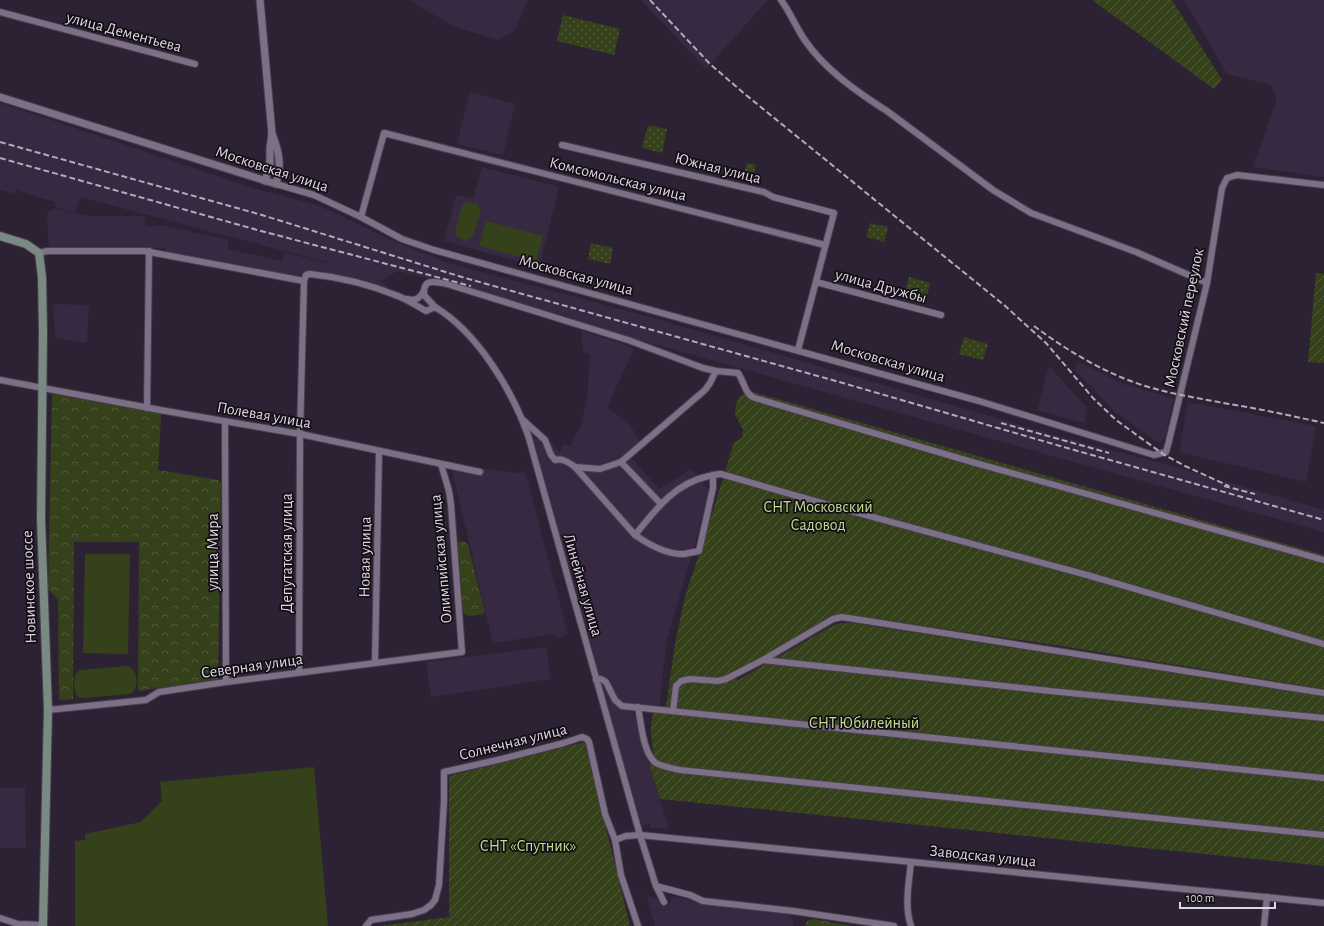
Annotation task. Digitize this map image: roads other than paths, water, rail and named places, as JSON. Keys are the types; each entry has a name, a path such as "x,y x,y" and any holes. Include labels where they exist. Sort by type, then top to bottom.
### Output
{"main road":[{"path":"0,236 17,241 40,251"},
{"name":"Новинское шоссе","path":"40,251 42,277 41,519 48,710 42,925"}],"street":[{"path":"260,0 272,134 270,165 265,181"},
{"path":"781,0 804,39 824,64 869,100 887,111 992,190 1031,213 1136,252 1206,283"},
{"name":"улица Дементьева","path":"0,12 195,64"},
{"name":"Московская улица","path":"0,97 265,181 314,195 361,217 402,239 434,250 986,403 1154,455"},
{"name":"Комсомольская улица","path":"361,217 384,133 825,245"},
{"path":"272,134 278,148 280,172 276,184"},
{"name":"Южная улица","path":"562,145 764,192 773,197 834,213 825,245"},
{"name":"Московский переулок","path":"1154,455 1166,452 1168,445 1206,283 1214,244 1222,188 1228,178 1237,174 1324,185"},
{"path":"798,350 825,245"},
{"path":"40,251 148,251 304,281 306,275 320,275 351,282 412,300 420,298 425,286 428,283 433,281 447,284 628,340 703,368 738,373 748,393 755,398 972,462 1324,560"},
{"path":"147,408 148,251"},
{"name":"Депутатская улица","path":"299,672 300,434 304,281"},
{"name":"улица Дружбы","path":"816,282 941,315"},
{"path":"400,297 426,311 431,308 424,295 424,291"},
{"name":"Линейная улица","path":"431,308 442,312 473,340 504,383 523,419 640,835 656,886 664,902"},
{"path":"575,467 600,469 621,462 704,390 710,383 716,371"},
{"name":"Полевая улица","path":"0,380 147,408 300,434 480,472"},
{"path":"523,419 545,440 551,455 555,460 560,459 566,461 575,467 635,534 644,541 660,549 683,554 699,551 713,488 713,475"},
{"name":"улица Мира","path":"225,422 226,682"},
{"name":"Новая улица","path":"376,663 379,451"},
{"path":"621,462 661,504"},
{"name":"Олимпийская улица","path":"441,464 449,491 451,505 462,652"},
{"path":"635,534 669,495 696,479 722,474 832,506 1073,571 1324,644"},
{"path":"673,711 676,686 681,681 690,679 722,680 763,660 833,619 842,617 1324,693"},
{"name":"Северная улица","path":"48,710 146,700 159,692 299,672 462,652"},
{"path":"763,660 1050,691 1324,718"},
{"path":"596,680 601,679 606,682 619,705 638,708 1324,778"},
{"path":"638,708 646,748 652,759 662,765 680,770 1324,836"},
{"name":"Солнечная улица","path":"366,926 371,920 412,914 424,910 435,900 439,885 444,801 444,772 556,745 582,737 587,739 589,742 606,814 615,840"},
{"name":"Заводская улица","path":"615,840 626,836 640,835 1324,903"},
{"path":"615,840 621,875 638,926"},
{"path":"911,862 907,911 911,926"},
{"path":"656,886 690,895 703,901 793,911 894,926"},
{"path":"1264,926 1267,897"},
{"path":"0,918 18,924 42,925"}],"railway":[{"path":"650,0 710,64 1004,305 1046,343 1093,398 1116,420 1163,454 1229,486"},
{"path":"0,142 262,215 465,278 843,383 1324,520"},
{"path":"0,158 261,231 471,286"},
{"path":"1034,326 1088,361 1111,373 1136,383 1175,394 1265,410 1324,423"},
{"path":"1001,423 1109,453"},
{"path":"1224,486 1255,494"}],"park label":[{"name":"СНТ Московский Садовод","path":"818,516"},
{"name":"СНТ Юбилейный","path":"864,723"},
{"name":"СНТ «Спутник»","path":"528,846"}]}
